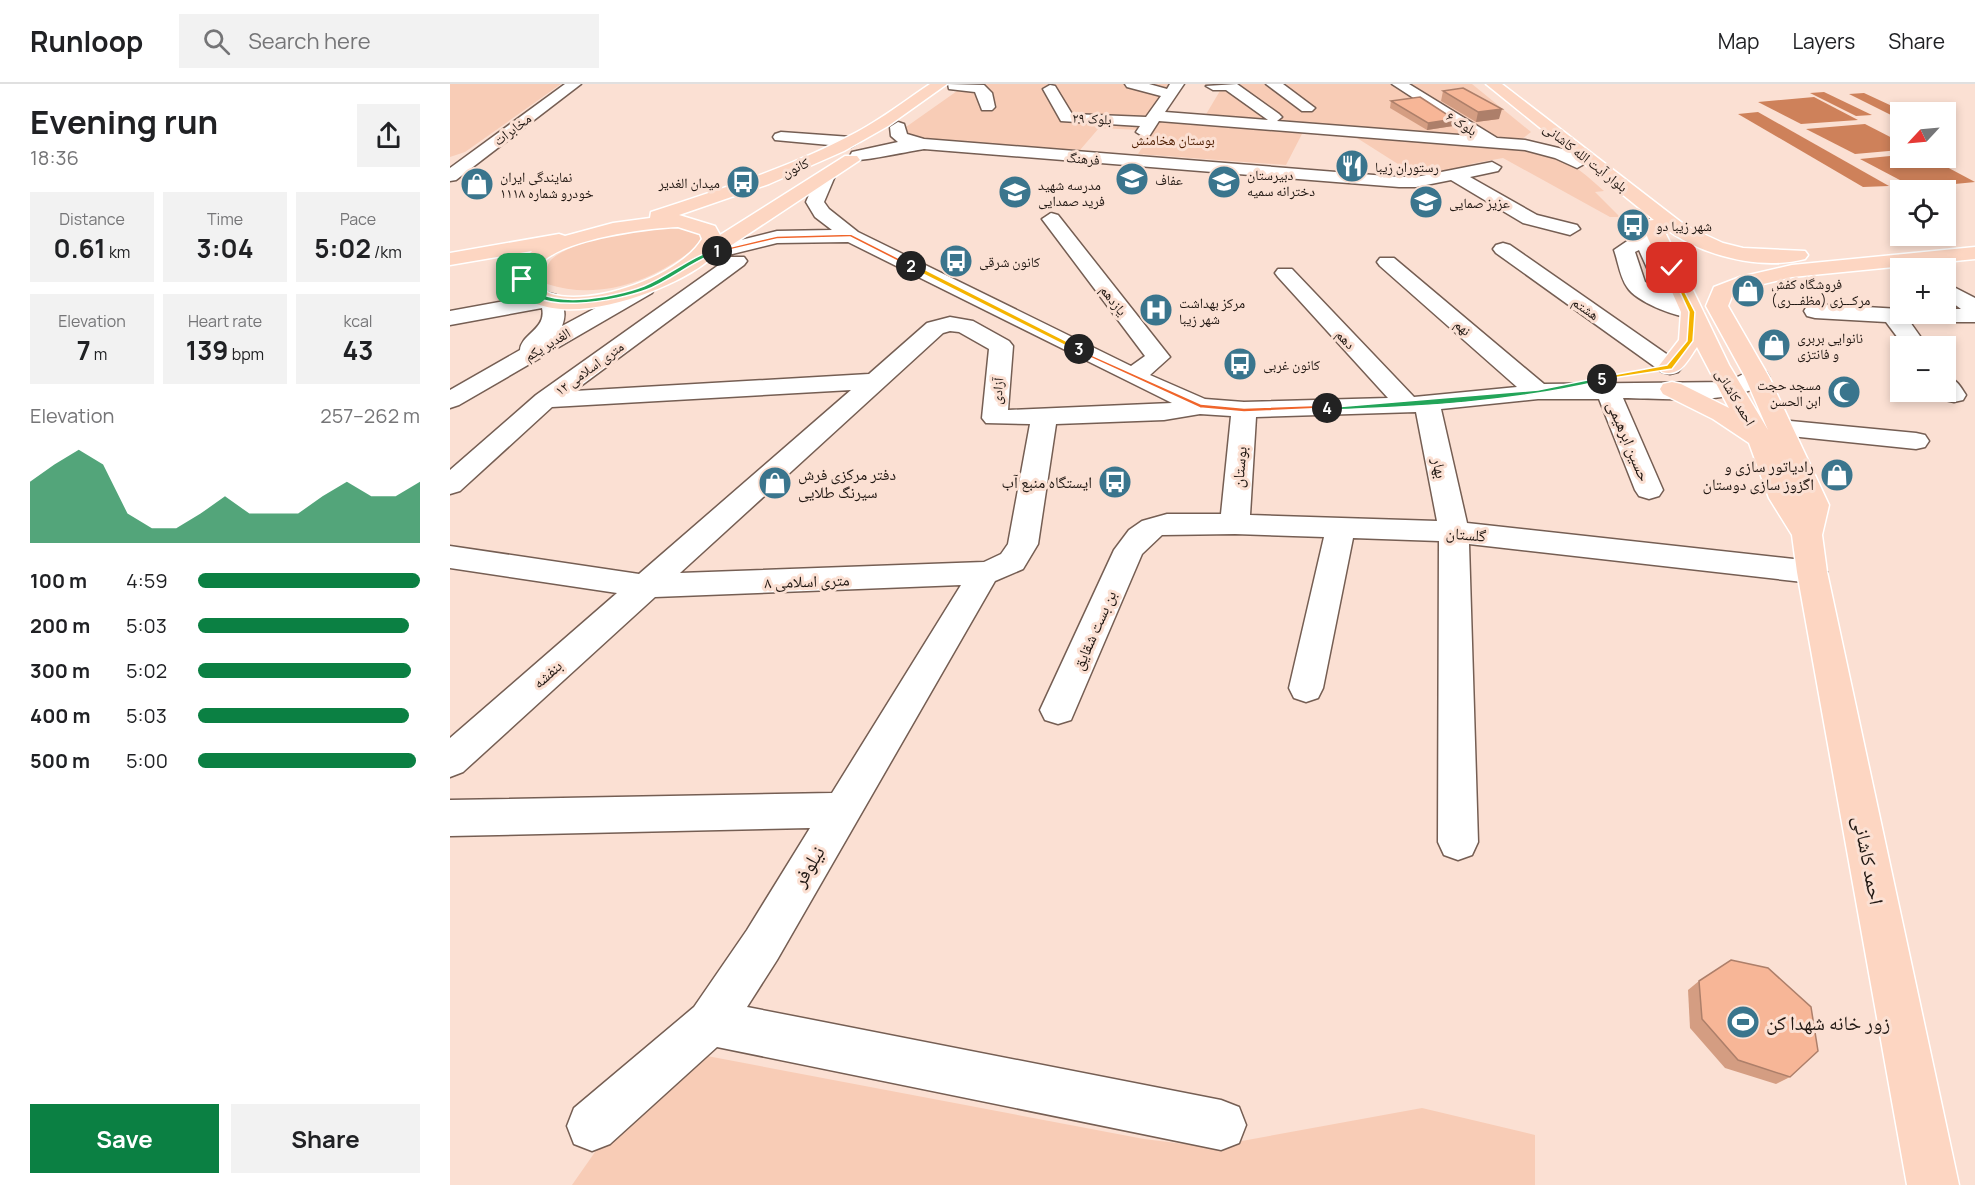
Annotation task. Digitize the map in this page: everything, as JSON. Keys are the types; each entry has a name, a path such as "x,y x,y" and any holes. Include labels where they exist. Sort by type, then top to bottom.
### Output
{"main road":[{"name":"بلوار آیت الله کاشانی","path":"1478,84 1577,163 1643,236 1676,241 1708,255 1760,268 1792,263"},
{"name":"بلوار آیت الله کاشانی","path":"1492,84 1679,230 1716,247 1792,263"},
{"name":"کانون","path":"636,223 854,149 897,127 934,95"},
{"name":"کانون","path":"703,255 826,176 854,149 934,95"},
{"path":"450,273 504,274 552,247 576,238 636,223 679,220 705,227 711,233 712,239 703,255 686,267 644,288 585,301 548,300 504,274"},
{"name":"احمد کاشانی","path":"1643,236 1718,365 1745,383"},
{"path":"1792,263 1975,237"},
{"path":"450,253 576,238"},
{"path":"450,259 527,244"},
{"path":"1956,258 1975,253"},
{"path":"1792,263 1890,264"},
{"name":"احمد کاشانی","path":"1792,263 1738,283 1722,292 1717,306 1745,383 1771,435 1783,498 1809,553 1933,1185"},
{"path":"1684,310 1690,341 1671,378 1722,414 1771,435"}],"street":[{"name":"مخابرات","path":"450,176 574,84"},
{"path":"1132,84 1162,104 1205,99 1229,85 1274,117"},
{"path":"1273,84 1307,108"},
{"name":"بلوک ۶","path":"1399,84 1494,143"},
{"path":"934,95 979,88 985,93 987,107"},
{"name":"بلوک ۲۹","path":"1050,89 1067,118 1162,104"},
{"path":"1205,99 1321,136 1345,125 1364,134 1525,145 1554,152 1577,163"},
{"name":"بلوک ۶","path":"1430,103 1450,100"},
{"path":"1127,161 1162,104"},
{"path":"1345,125 1370,151"},
{"path":"897,127 899,136 907,141 924,144"},
{"path":"1525,145 1538,132"},
{"path":"781,137 854,149 883,149 924,144"},
{"name":"فرهنگ","path":"924,144 1127,161 1309,168 1416,182 1492,167"},
{"path":"450,160 476,157"},
{"path":"1388,164 1416,182"},
{"path":"1455,175 1530,219 1570,229"},
{"path":"826,176 815,202 822,213 851,236 1133,376 1200,406 1244,410 1417,404 1671,378 1745,383"},
{"name":"یازدهم","path":"1051,219 1158,357 1133,376"},
{"path":"703,255 777,237 851,236"},
{"path":"1643,236 1624,250 1636,285 1684,310"},
{"name":"هشتم","path":"1503,249 1671,378"},
{"name":"۱۲ متری اسلامی","path":"450,485 545,400 737,261"},
{"name":"نهم","path":"1387,262 1538,392"},
{"name":"دهم","path":"1285,273 1417,404"},
{"path":"459,315 504,274"},
{"name":"الغدیر یکم","path":"450,400 644,288"},
{"path":"1956,294 1975,308"},
{"path":"459,315 548,300 552,304 552,325 547,333 498,373"},
{"path":"1815,311 1890,316"},
{"path":"1956,315 1975,315"},
{"name":"آزادی","path":"643,586 935,328 950,324 965,326 1001,346 995,418 1164,412 1200,406"},
{"path":"1899,324 1908,336"},
{"path":"1538,392 1608,391 1671,378 1718,365"},
{"path":"545,400 876,381"},
{"name":"حسین ابرهیمی","path":"1608,391 1649,490"},
{"name":"بهار","path":"1417,404 1454,532 1458,842"},
{"name":"بوستان","path":"1235,524 1244,410"},
{"name":"۸ متری اسلامی","path":"450,557 643,586 984,573 1005,567 1017,559 1023,544 1044,417"},
{"path":"1771,435 1916,441"},
{"name":"گلستان","path":"1129,550 1140,537 1160,526 1235,524 1454,532 1809,553"},
{"path":"1306,688 1341,527"},
{"name":"بن بست شقایق","path":"1058,710 1129,550"},
{"name":"نیلوفر","path":"592,1126 710,1023 762,945 984,573"},
{"name":"بنفشه","path":"450,761 643,586"},
{"path":"450,818 841,810"},
{"path":"710,1023 1221,1125"}],"green space":[{"path":"450,84 561,84 465,152 450,157"},
{"path":"967,84 1174,84 1139,130 1099,128 1080,150 926,141 912,137 906,131 906,127"},
{"path":"1224,84 1472,84 1531,132 1522,139 1513,141 1205,116"},
{"name":"بوستان هخامنش","path":"1160,120 1303,132 1286,165 1138,154"},
{"path":"1360,136 1477,142 1543,152 1561,158 1590,179 1604,191 1595,192 1620,217 1610,217 1503,158 1470,164 1475,167 1420,178 1357,138"},
{"name":"میدان الغدیر","path":"676,224 700,234 701,243 667,267 648,277 628,284 588,290 568,289 547,284 544,277 551,260 575,246 610,236"},
{"path":"702,1055 1144,1139 1209,1147 1422,1108 1535,1135 1535,1185 572,1185 602,1142"}],"shaded area":[{"path":"1824,92 1872,115 1856,116 1810,93"},
{"path":"1864,93 1890,105 1890,114 1849,94"},
{"path":"1814,97 1858,120 1801,124 1758,102"},
{"path":"1758,112 1889,186 1863,187 1738,114"},
{"path":"1865,124 1890,137 1890,151 1855,154 1806,129"},
{"path":"1890,156 1890,168 1949,168 1975,182 1956,184 1956,180 1900,180 1860,159"}],"building":[{"path":"1463,88 1502,109 1478,112 1443,91"},
{"path":"1420,97 1454,119 1428,123 1391,101"},
{"path":"1731,960 1768,968 1811,1007 1818,1051 1790,1077 1738,1060 1702,1019 1699,981"}],"place":[{"name":"رستوران زیبا","path":"1352,166"},
{"name":"عفاف","path":"1132,179"},
{"name":"میدان الغدیر","path":"743,182"},
{"name":"دبیرستان دخترانه سمیه","path":"1224,182"},
{"name":"نمایندگی ایران خودرو شماره ۱۱۱۸","path":"477,184"},
{"name":"مدرسه شهید فرید صمدایی","path":"1015,192"},
{"name":"عزیز صمایی","path":"1426,202"},
{"name":"شهر زیبا دو","path":"1633,225"},
{"name":"کانون شرقی","path":"956,261"},
{"name":"فروشگاه کفش مرکـــزی (مظفـــری)","path":"1748,291"},
{"name":"مرکز بهداشت شهر زیبا","path":"1156,310"},
{"name":"نانوایی بربری و فانتزی","path":"1774,345"},
{"name":"کانون غربی","path":"1240,364"},
{"name":"مسجد حجت ابن الحسن","path":"1844,392"},
{"name":"رادیاتور سازی و اگزوز سازی دوستان","path":"1837,475"},
{"name":"ایستگاه منبع آب","path":"1115,482"},
{"name":"دفتر مرکزی فرش سیرنگ طلایی","path":"775,483"},
{"name":"زور خانه شهدا کن","path":"1743,1022"}],"route":[{"path":"522,279 524,286 548,300 585,301 621,295 644,288 686,267 703,255 746,243 799,235 851,236 1133,376 1200,406 1244,410 1408,405 1538,392 1670,367 1690,341 1692,312 1672,268"}]}
